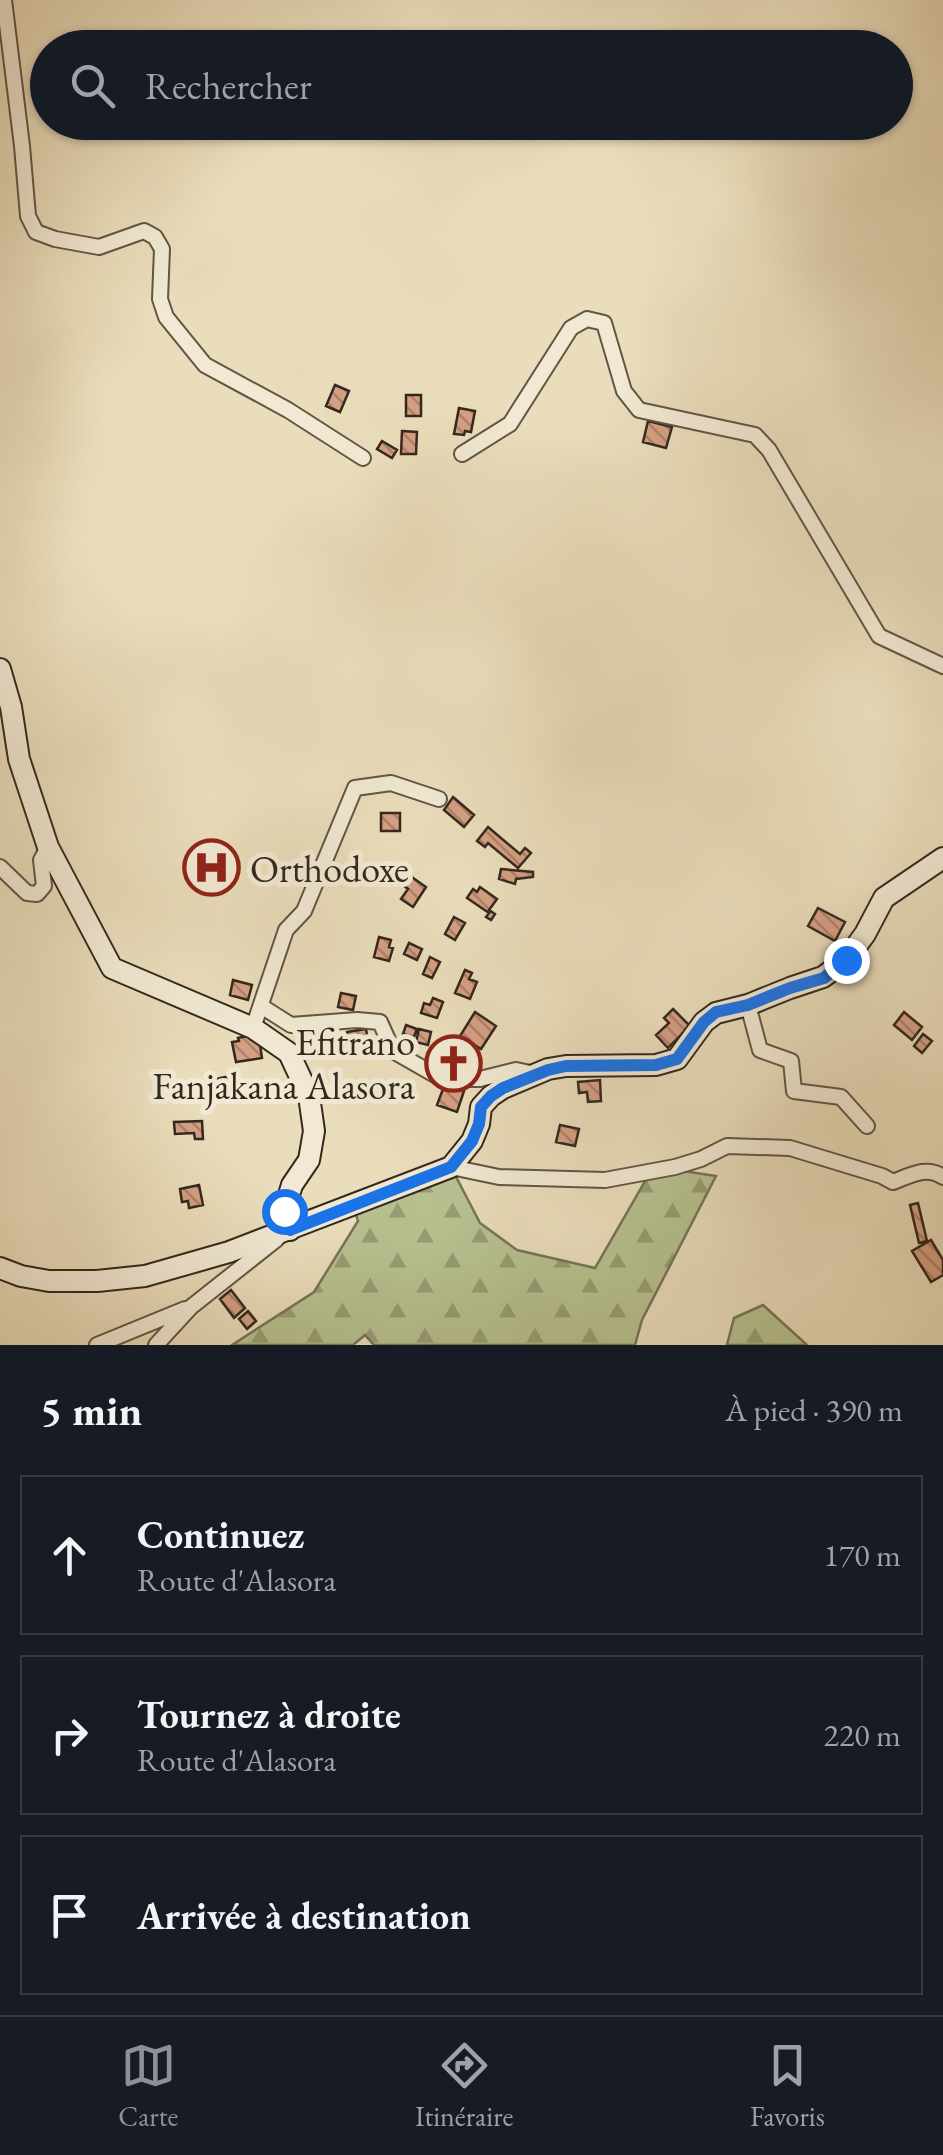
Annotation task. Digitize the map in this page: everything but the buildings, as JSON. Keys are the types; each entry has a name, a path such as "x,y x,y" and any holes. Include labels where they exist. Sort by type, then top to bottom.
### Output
{"street":[{"path":"4,0 28,216 36,232 99,247 144,231 155,237 162,249 160,299 166,317 205,364 363,458"},
{"path":"462,454 510,424 571,328 587,319 604,323 624,391 638,410 755,435 769,450 878,636 943,666"},
{"path":"0,669 19,759 48,847 112,968 254,1028 289,1053 309,1096 314,1131 310,1160 292,1185 284,1211 290,1230"},
{"path":"254,1028 286,930 304,911 355,788 391,783 439,798"},
{"path":"0,867 27,893 37,894 44,886 41,860 48,847"},
{"path":"0,1268 49,1281 145,1276 230,1252 451,1167 472,1141 481,1107 503,1088 566,1066 670,1062 682,1054 704,1022 716,1012 824,978 846,960 884,898 943,858"},
{"path":"748,1005 760,1050 790,1061 794,1091 841,1097 867,1126"},
{"path":"261,1006 291,1026 356,1020 380,1022 393,1051 442,1079 480,1079 516,1070 534,1074"},
{"path":"451,1167 498,1177 604,1180 675,1167 727,1146 790,1148 892,1182 918,1172 936,1172 943,1177"},
{"path":"156,1345 191,1307 290,1230"},
{"path":"102,1344 191,1307"}],"green space":[{"path":"451,1167 480,1223 517,1250 595,1268 648,1176 683,1171 716,1176 642,1320 635,1345 374,1345 365,1335 353,1345 232,1345 314,1292 358,1221 353,1205"},
{"path":"763,1305 807,1345 727,1345 734,1318"}],"place":[{"name":"Orthodoxe","path":"211,868"},
{"name":"Efitrano Fanjakana Alasora","path":"454,1063"}],"route":[{"path":"284,1211 290,1230 451,1167 472,1141 481,1107 503,1088 566,1066 670,1062 682,1054 704,1022 716,1012 824,978 846,960"}]}
